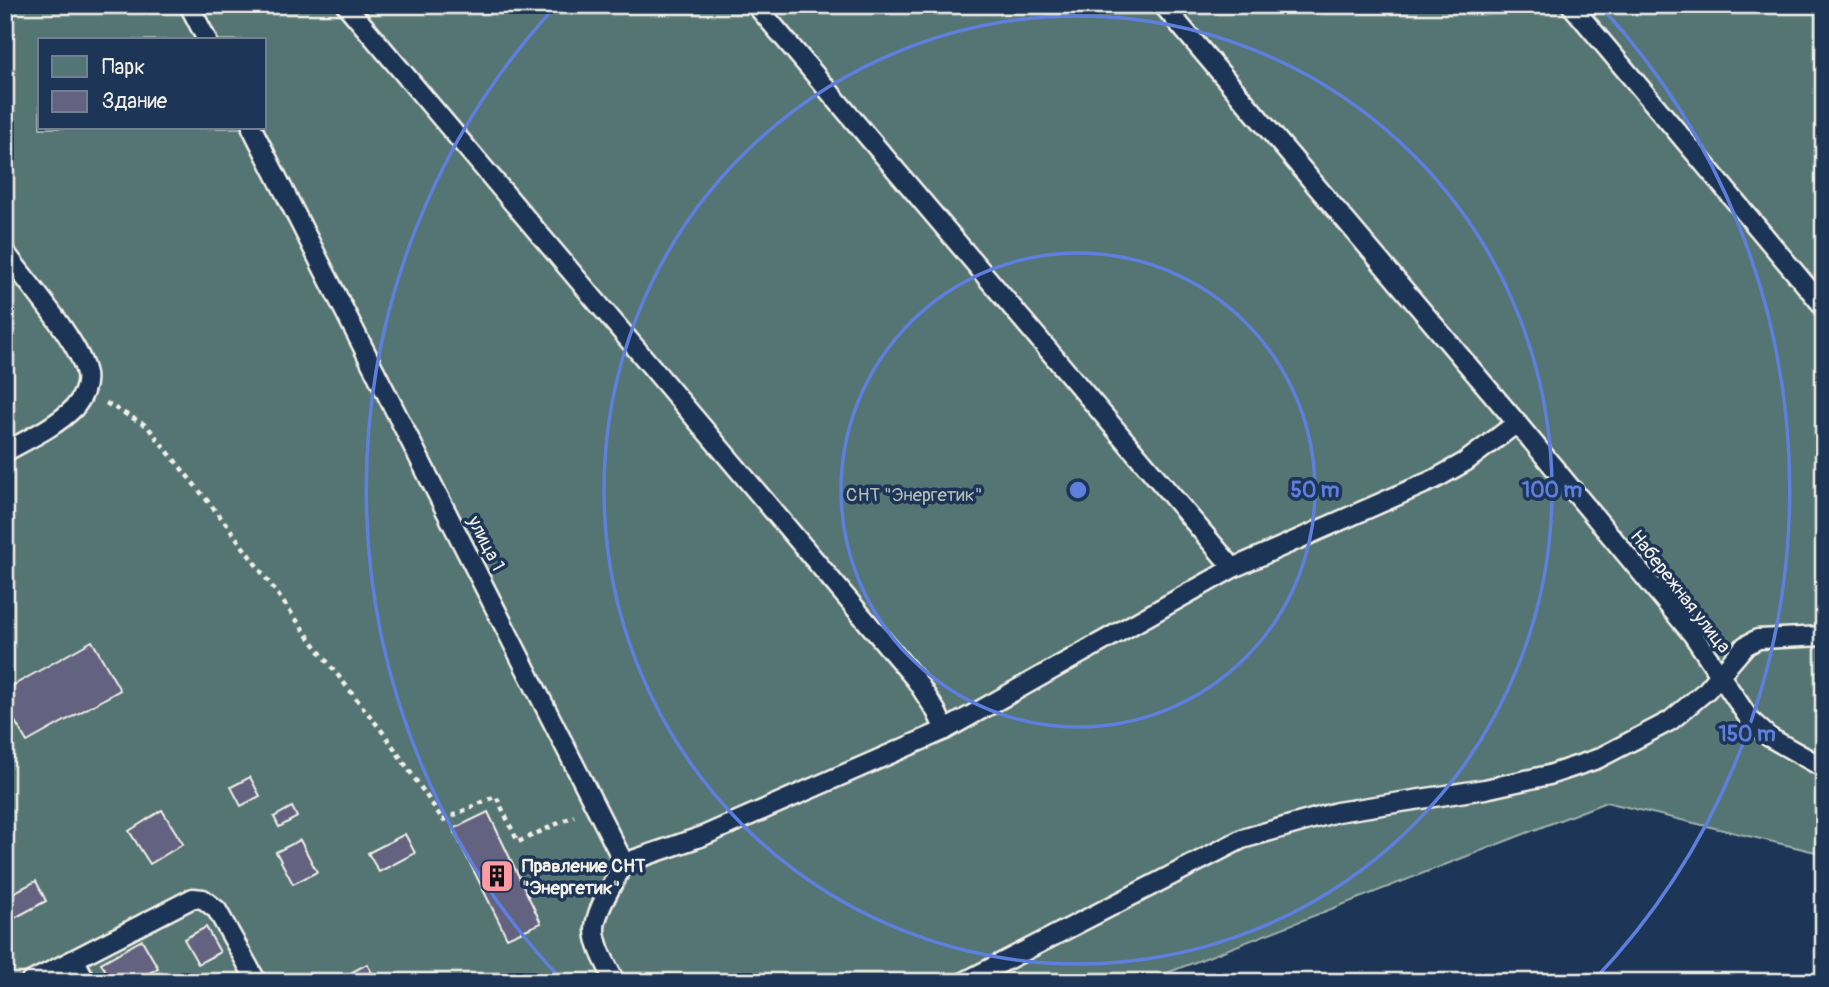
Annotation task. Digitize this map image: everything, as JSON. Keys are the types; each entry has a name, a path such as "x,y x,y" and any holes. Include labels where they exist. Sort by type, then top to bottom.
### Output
{"lane":[{"path":"189,5 206,38"},
{"path":"346,5 916,680 945,730"},
{"path":"756,5 1233,568"},
{"name":"Набережная улица","path":"1163,5 1693,635 1742,710 1769,737 1824,768"},
{"path":"1571,5 1824,307"},
{"name":"улица 1","path":"253,130 624,863"},
{"path":"5,252 79,351 87,376 85,391 75,407 59,421 5,452"},
{"path":"615,982 598,945 594,926 624,863 703,836 945,730 1233,568 1435,479 1517,423"},
{"path":"964,982 1242,839 1337,812 1485,789 1549,775 1597,759 1670,721 1707,690 1745,646 1758,639 1824,636"},
{"path":"30,982 193,898 203,899 217,909 257,982"},
{"path":"75,960 86,982"}],"path":[{"path":"85,391 147,426 227,525 325,659 385,734 443,820 496,796 518,842 594,807"}],"green space":[{"name":"СНТ \"Энергетик\"","path":"5,5 1824,5 1824,854 1606,802 1144,982 5,982"}],"building":[{"path":"92,641 120,690 27,742 5,704 5,690"},
{"path":"250,777 260,796 241,806 231,787"},
{"path":"292,807 297,817 279,827 274,817"},
{"path":"162,810 183,844 150,864 129,831"},
{"name":"Правление СНТ \"Энергетик\"","path":"488,812 541,923 507,938 453,829"},
{"path":"405,834 415,853 379,872 368,853"},
{"path":"300,840 317,872 293,884 276,852"},
{"path":"36,881 46,901 13,919 5,905 5,897"},
{"path":"206,927 220,952 198,964 184,939"},
{"path":"142,940 158,968 133,982 112,982 101,963"},
{"path":"367,964 377,982 343,982 341,978"}],"place":[{"name":"Правление СНТ \"Энергетик\"","path":"497,876"}]}
